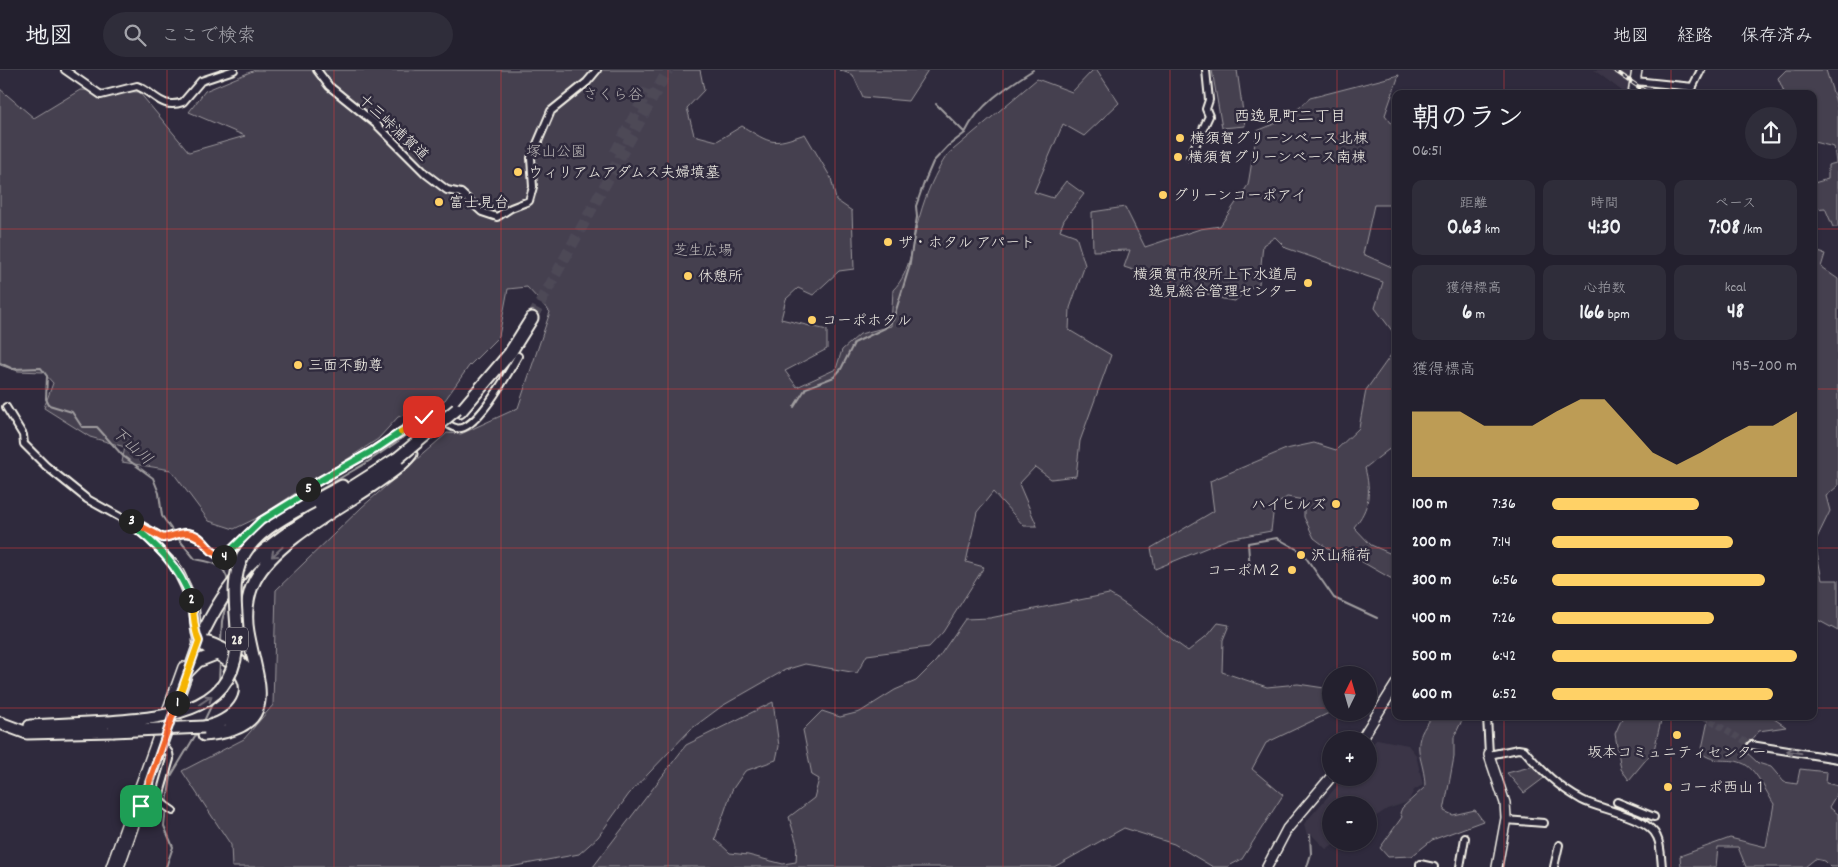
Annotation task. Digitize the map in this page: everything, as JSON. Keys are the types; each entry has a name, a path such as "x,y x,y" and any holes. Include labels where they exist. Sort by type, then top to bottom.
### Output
{"highway":[{"name":"28","path":"0,723 13,729 111,730 183,712 202,703 219,690 232,669 236,651 235,585 242,558 251,545 267,530 312,502 410,454 459,411 496,371 530,317"},
{"name":"28","path":"204,731 226,733 239,728 248,722 257,709 260,678 247,619 250,593 265,564 283,547 459,411"},
{"path":"198,638 224,590 234,576 274,536 399,459"},
{"path":"0,730 28,738 111,730 204,731 228,728 238,721 249,707 252,684 244,664 232,653 198,638"},
{"path":"198,638 216,654 239,670 244,680 241,704 234,715 204,731"},
{"path":"187,672 198,661 216,654"}],"street":[{"path":"65,70 101,95 128,86 137,86 159,102 170,105 185,101 201,81 234,70"},
{"name":"十三峠浦賀道","path":"317,70 329,86 376,124 418,167 447,190 460,193 482,212 493,217 500,216 511,208 528,202 533,187 531,158 550,111 587,82 597,70"},
{"path":"1190,157 1209,116 1206,108 1209,100 1206,70"},
{"path":"1634,90 1637,70"},
{"path":"1691,90 1701,70"},
{"path":"1635,81 1693,87"},
{"path":"127,521 134,521 163,538 179,534 197,535 216,555 224,557 261,521 305,494 312,485 374,450 424,417 434,415 456,428 466,427 500,387 518,356"},
{"path":"6,407 23,435 24,444 46,466 87,499 127,521 146,536 174,564 188,591 194,608 198,638 163,745 119,867"},
{"path":"111,867 198,638"},
{"path":"1367,731 1392,690"},
{"path":"1487,720 1489,755 1505,803 1505,820 1497,867"},
{"path":"163,745 169,753 170,759 159,797 163,804 172,811"},
{"path":"1751,745 1838,759"},
{"path":"1489,755 1518,749 1524,750 1551,781 1568,792 1602,809 1635,819 1649,828 1657,836 1662,867"},
{"path":"1267,867 1288,829 1324,786"},
{"path":"1617,802 1654,817"},
{"path":"1505,820 1544,823"},
{"path":"1460,867 1464,838"},
{"path":"1554,867 1559,845"},
{"path":"1420,867 1420,864 1434,867"}],"shaded area":[{"path":"1594,70 1632,70 1666,90 1621,90"},
{"path":"1377,739 1408,745 1416,755 1423,785 1414,790 1408,802 1387,809 1377,816 1377,796 1328,796 1337,786 1377,786"},
{"path":"1322,803 1322,845 1311,834 1307,835 1304,824"}],"green space":[{"path":"255,70 700,70 704,90 687,108 694,135 717,141 742,126 766,140 772,141 785,140 805,134 831,178 836,200 852,211 854,269 839,271 813,295 798,288 786,299 781,319 827,330 827,349 785,371 797,387 836,369 842,350 860,334 891,326 893,290 899,283 908,265 917,224 925,199 947,155 1037,79 1072,92 1093,70 1097,70 1119,103 1084,136 1063,124 1034,192 1053,198 1066,181 1084,194 1064,220 1060,230 1076,236 1085,265 1070,308 1069,330 1111,355 1080,441 1076,476 1051,479 1035,467 1019,484 1037,526 1024,526 993,492 977,512 966,562 984,567 943,632 929,647 867,655 857,673 805,664 785,670 722,706 691,729 629,794 598,837 579,854 510,867 232,867 231,845 182,771 244,739 273,705 276,590 362,507 447,433 461,434 518,408 550,312 527,287 508,289 499,336 469,366 445,400 398,417 378,439 259,517 234,529 209,521 171,470 122,462 125,447 90,437 44,408 53,383 43,372 18,371 0,365 0,89 34,118 80,90 139,92 189,152 245,136 189,112 205,91"},
{"path":"839,70 928,70 908,101 863,97 853,75"},
{"path":"1212,70 1237,70 1245,126 1222,128"},
{"path":"1786,70 1826,70 1838,109 1838,227 1833,227 1825,208 1817,209 1817,182 1828,179 1828,165 1836,163 1834,147 1817,143 1817,90 1783,90 1778,78"},
{"path":"1399,75 1394,90 1392,90 1385,115 1392,124 1392,205 1374,205 1363,254 1392,267 1392,331 1375,308 1383,282 1286,248 1275,237 1263,245 1259,284 1248,289 1235,301 1223,299 1124,267 1130,250 1093,251 1092,212 1125,207 1145,247 1200,229 1220,226 1248,185 1257,131 1286,119 1310,98"},
{"path":"1817,252 1825,254 1821,267 1838,279 1838,486 1826,496 1830,511 1817,538"},
{"path":"1392,354 1392,448 1365,468 1368,499 1363,513 1354,527 1371,545 1392,554 1392,579 1357,559 1342,559 1314,538 1304,517 1304,500 1287,497 1274,506 1271,531 1228,539 1155,569 1151,548 1214,511 1210,481 1286,449 1314,443 1336,450 1359,428 1366,390"},
{"path":"1817,553 1822,580 1838,580 1838,631 1817,620"},
{"path":"1109,594 1188,651 1209,634 1218,623 1229,625 1223,640 1222,672 1267,687 1298,684 1322,688 1322,716 1266,743 1252,769 1283,795 1242,859 1227,867 1213,867 1174,844 1124,828 1054,867 593,867 686,745 773,702 779,746 776,760 745,771 732,790 715,839 730,853 748,855 783,864 796,862 797,844 789,817 814,798 819,779 812,775 803,730 822,711 840,717 860,712 895,690 916,681 936,661 965,619 990,618"},
{"path":"1430,720 1462,720 1454,737 1454,757 1444,811 1453,815 1475,810 1483,821 1432,840 1412,856 1388,857 1380,848 1402,817 1400,813 1402,808 1425,787 1419,753 1423,729"},
{"path":"1621,720 1661,720 1654,750 1629,780 1621,769 1615,734"},
{"path":"1708,720 1776,720 1786,727 1759,731 1744,750 1758,763 1771,767 1784,782 1797,784 1800,769 1827,772 1826,783 1838,786 1838,792 1829,807 1838,814 1838,867 1831,867 1825,861 1815,859 1805,867 1746,867 1738,847 1718,847 1716,867 1681,867 1680,856 1730,838 1766,847 1774,804 1756,775 1747,766 1737,761 1712,759 1701,753"},
{"path":"1534,766 1544,778 1524,793 1507,773"}],"waterway":[{"path":"936,104 965,133 978,114 994,97 1033,70"},
{"path":"794,407 806,388 834,377 841,369 854,343 885,328 893,320 909,268 917,217 916,206 924,183 933,162 948,146 965,133"},
{"name":"下山川","path":"0,363 13,369 41,368 47,376 46,399 49,405 72,412 82,427 97,427 123,456 153,478 159,493 162,516 174,533"},
{"path":"280,513 366,463 429,420 436,421"},
{"path":"446,427 458,432 476,424"},
{"path":"219,564 239,550 268,520"},
{"name":"下山川","path":"177,537 195,559 216,564 220,567 224,571 228,582"},
{"path":"1250,570 1248,543 1277,538 1302,552 1334,598 1377,618"},
{"name":"下山川","path":"221,642 222,621 227,601"},
{"name":"下山川","path":"219,681 220,662"},
{"name":"下山川","path":"203,723 214,700"},
{"name":"下山川","path":"167,803 171,776 198,731"},
{"name":"下山川","path":"166,808 164,826 173,847 166,867"},
{"path":"1307,867 1311,854 1310,835"}],"tunnel":[{"path":"532,318 668,70"},
{"path":"615,153 648,90"},
{"path":"1710,720 1751,745"}],"railway":[{"path":"1614,70 1643,90"}],"place":[{"name":"横須賀グリーンベース北棟","path":"1180,138"},
{"name":"横須賀グリーンベース南棟","path":"1178,157"},
{"name":"ウィリアムアダムス夫婦墳墓","path":"518,172"},
{"name":"グリーンコーポアイ","path":"1163,195"},
{"name":"富士見台","path":"439,202"},
{"name":"ザ・ホタル アパート","path":"888,242"},
{"name":"休憩所","path":"688,276"},
{"name":"横須賀市役所上下水道局 逸見総合管理センター","path":"1308,283"},
{"name":"コーポホタル","path":"812,320"},
{"name":"三面不動尊","path":"298,365"},
{"name":"ハイヒルズ","path":"1336,504"},
{"name":"沢山稲荷","path":"1301,555"},
{"name":"コーポＭ２","path":"1292,570"},
{"name":"坂本コミュニティセンター","path":"1677,735"},
{"name":"コーポ西山１","path":"1668,787"}],"district":[{"name":"西逸見町二丁目","path":"1290,115"}],"route":[{"path":"141,806 199,641 196,634 194,608 188,591 174,564 146,536 127,521 134,521 163,538 184,533 197,535 203,538 209,550 216,555 224,557 261,521 305,494 312,485 374,450 424,417"}],"park label":[{"name":"さくら谷","path":"613,94"},
{"name":"塚山公園","path":"556,151"},
{"name":"芝生広場","path":"703,250"}]}
